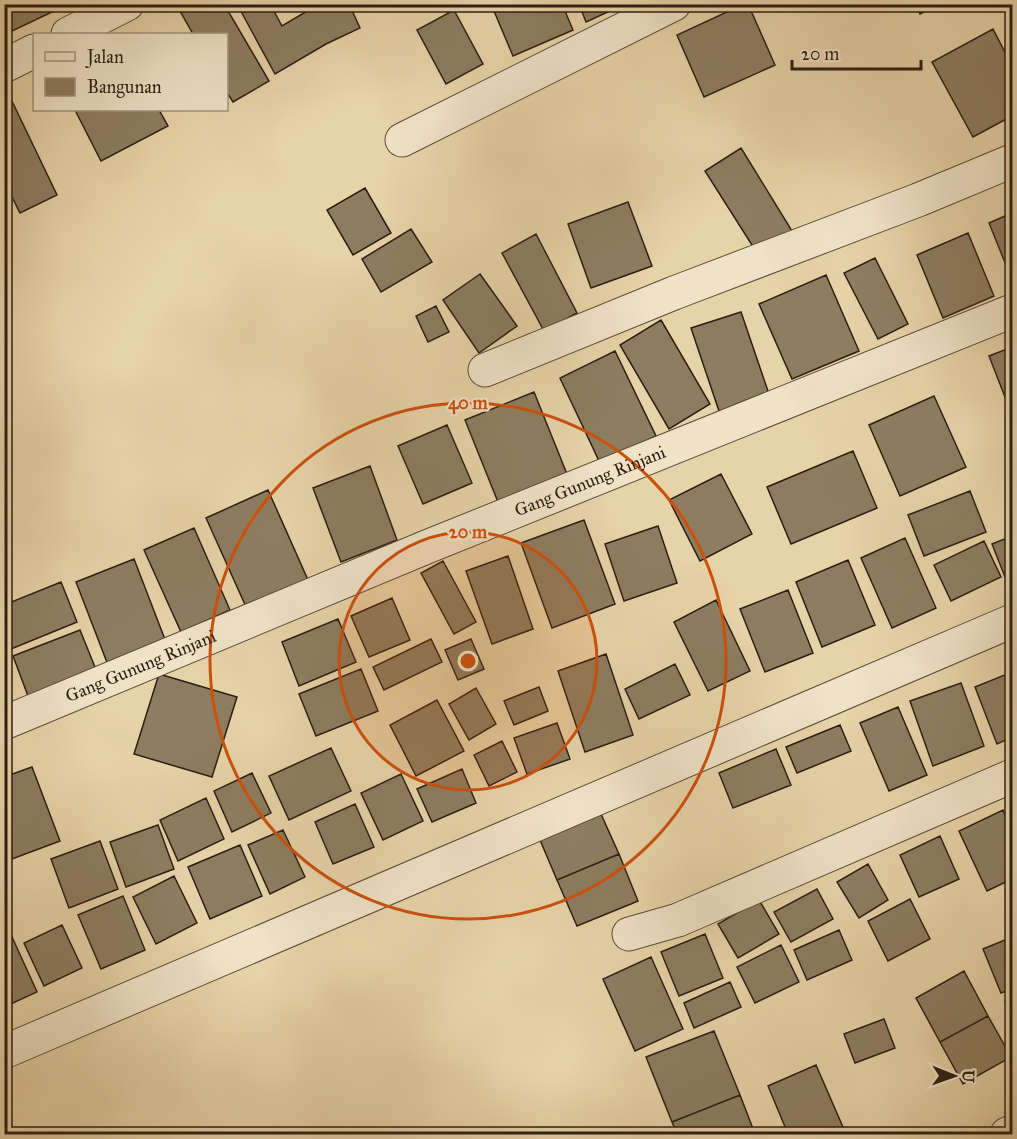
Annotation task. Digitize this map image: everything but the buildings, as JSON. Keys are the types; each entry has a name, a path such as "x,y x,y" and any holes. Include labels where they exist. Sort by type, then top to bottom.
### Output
{"street":[{"path":"70,33 127,4"},
{"path":"402,140 674,4"},
{"path":"4,66 33,52"},
{"path":"485,370 674,293 907,204 1012,161"},
{"name":"Gang Gunung Rinjani","path":"4,723 429,546 1012,311"},
{"path":"4,1052 1012,621"},
{"path":"628,934 678,920 1012,776"},
{"path":"1007,1134 1012,1132"}]}
